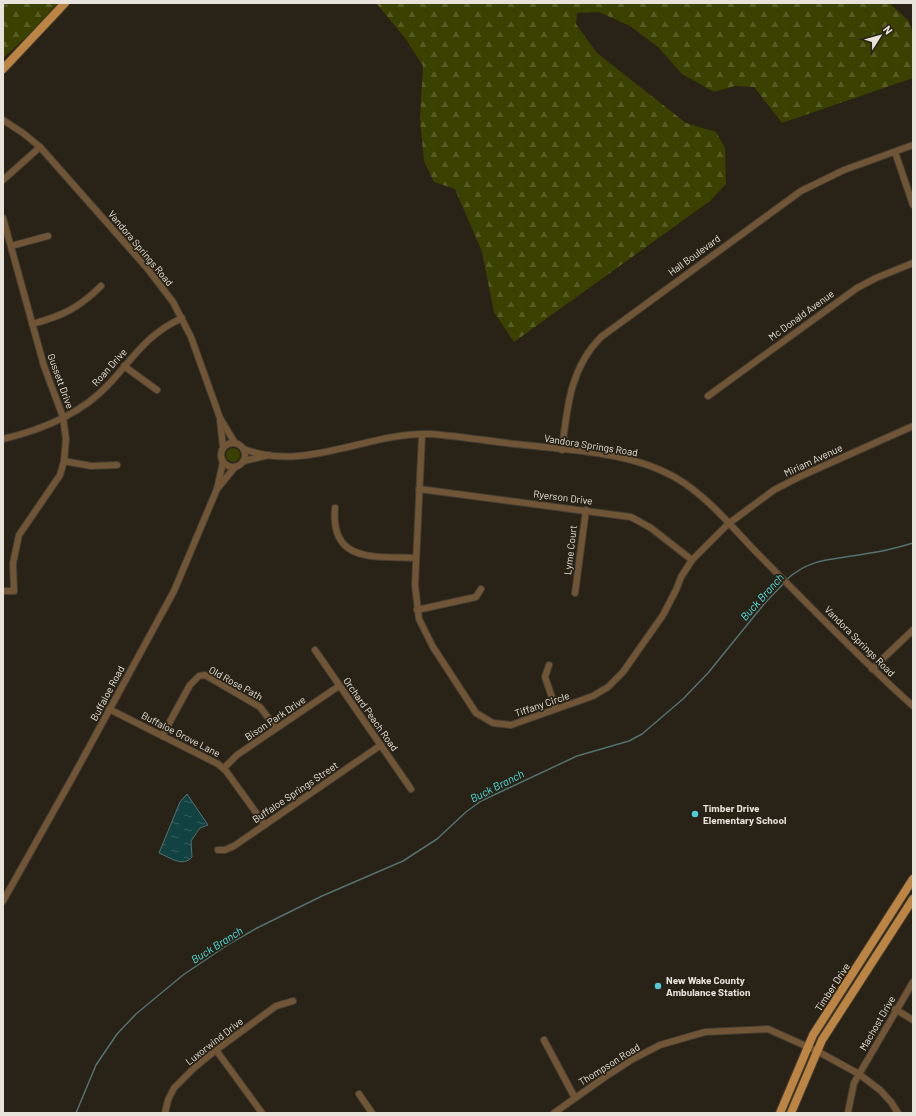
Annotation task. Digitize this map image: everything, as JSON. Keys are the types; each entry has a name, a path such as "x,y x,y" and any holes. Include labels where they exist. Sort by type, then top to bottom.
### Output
{"main road":[{"path":"3,69 65,3"},
{"name":"Timber Drive","path":"780,1113 813,1035 913,879"},
{"name":"Timber Drive","path":"792,1113 822,1040 913,899"}],"street":[{"name":"Vandora Springs Road","path":"3,120 23,133 40,147 158,281 182,318 206,377 220,418 235,443"},
{"name":"Hall Boulevard","path":"562,450 574,378 586,354 601,337 801,191 844,170 913,146"},
{"path":"3,180 40,147"},
{"path":"895,152 913,205"},
{"name":"Gussett Drive","path":"3,218 44,366 63,418 66,440 64,461 60,475 19,536 13,563 14,591 3,591"},
{"path":"11,246 48,236"},
{"name":"Mc Donald Avenue","path":"708,396 857,288 913,263"},
{"path":"32,324 60,316 76,308 101,286"},
{"name":"Roan Drive","path":"3,439 30,432 63,418 95,397 108,386 139,348 153,336 182,318"},
{"path":"124,366 157,390"},
{"name":"Vandora Springs Road","path":"220,418 223,447"},
{"name":"Miriam Avenue","path":"728,524 774,490 801,476 913,426"},
{"name":"Vandora Springs Road","path":"244,449 270,455 305,455 402,434 562,450 627,459 650,465 677,478 689,487 728,524 872,669 913,706"},
{"name":"Tiffany Circle","path":"422,435 416,558 417,610 423,629 433,647 476,713 493,723 511,725 593,696 608,687 623,672 663,615 681,577 692,560 728,524"},
{"path":"229,443 235,443 244,449 244,461 235,467 228,466 222,462 220,454 223,447 229,443"},
{"name":"Vandora Springs Road","path":"244,461 270,455"},
{"path":"64,461 91,466 117,465"},
{"name":"Buffaloe Road","path":"3,901 75,773 174,591 217,489 222,462"},
{"name":"Buffaloe Road","path":"217,489 235,467"},
{"name":"Ryerson Drive","path":"419,489 631,517 640,521 692,560"},
{"path":"335,508 334,528 340,542 352,552 364,556 416,558"},
{"name":"Lyme Court","path":"575,593 586,510"},
{"path":"417,610 476,596 481,589"},
{"path":"872,669 913,630"},
{"name":"Orchard Peach Road","path":"315,650 411,789"},
{"path":"549,665 545,677 556,709"},
{"name":"Old Rose Path","path":"162,736 190,685 199,676 205,675 260,707 276,728"},
{"name":"Bison Park Drive","path":"224,768 238,755 339,686"},
{"name":"Buffaloe Grove Lane","path":"109,709 224,768 265,825"},
{"name":"Buffaloe Springs Street","path":"218,850 226,850 234,846 381,746"},
{"name":"Machost Drive","path":"848,1112 854,1083 895,1010 913,982"},
{"name":"Luxorwind Drive","path":"165,1113 168,1100 174,1088 216,1050 276,1006 293,1000"},
{"path":"895,1010 913,1020"},
{"name":"Thompson Road","path":"554,1113 643,1054 683,1038 705,1032 768,1028 817,1050 859,1074 880,1090 891,1102 898,1113"},
{"path":"544,1040 575,1098"},
{"path":"216,1050 262,1113"},
{"path":"359,1094 372,1113"}],"green space":[{"path":"3,3 58,3 24,39 3,58"},
{"path":"376,3 889,3 908,20 913,32 913,78 782,123 754,87 735,86 714,92 682,74 658,47 630,26 599,12 577,13 576,24 597,53 686,123 716,132 725,148 726,184 710,201 514,342 494,312 482,252 455,189 434,182 424,161 420,119 423,66 405,38"},
{"path":"230,448 236,448 240,452 240,458 236,462 230,462 226,458 226,452"}],"water":[{"path":"187,794 208,825 200,828 191,841 192,857 184,862 180,862 159,853 180,802"}],"waterway":[{"name":"Buck Branch","path":"786,580 795,573 814,563 882,551 913,543"},
{"name":"Buck Branch","path":"76,1113 96,1065 117,1034 136,1014 183,975 229,944 257,928 322,896 403,861 437,839 466,812 481,801 577,756 629,741 642,734 683,699 708,673 764,604 784,583"}],"place":[{"name":"Timber Drive Elementary School","path":"695,814"},
{"name":"New Wake County Ambulance Station","path":"658,986"}]}
